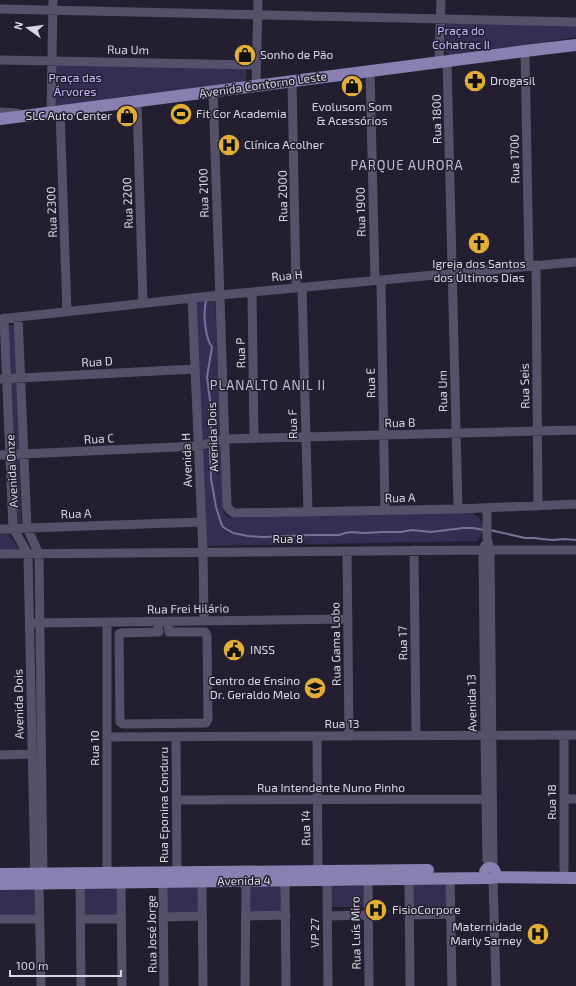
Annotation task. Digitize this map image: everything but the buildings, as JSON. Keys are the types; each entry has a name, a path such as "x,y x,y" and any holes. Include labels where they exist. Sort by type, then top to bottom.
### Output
{"main road":[{"name":"Avenida Contorno Leste","path":"525,50 576,40"},
{"name":"Avenida Contorno Leste","path":"0,119 525,50 576,45"},
{"name":"Avenida 4","path":"0,874 80,882 121,882 140,877 177,872 222,876 303,876 491,873 570,870"},
{"name":"Avenida 4","path":"0,884 107,873 140,877 163,882 202,881 222,876 246,881 285,880 303,876"},
{"name":"Avenida 4","path":"323,875 368,879 389,875 409,879 450,878 491,873 576,878"}],"street":[{"name":"Rua 2300","path":"53,0 50,113 67,312"},
{"path":"256,86 258,0"},
{"name":"Rua 1800","path":"441,0 440,19 452,273"},
{"path":"0,9 576,22"},
{"name":"Rua 1700","path":"525,50 532,266"},
{"name":"Rua Um","path":"0,60 256,65"},
{"name":"Rua 1900","path":"370,71 378,280"},
{"name":"Rua 2000","path":"292,81 299,287"},
{"name":"Rua 2100","path":"213,92 220,295"},
{"name":"Rua 2200","path":"137,102 143,303"},
{"path":"0,112 50,113"},
{"name":"Rua H","path":"2,319 299,287 576,262"},
{"name":"Rua Seis","path":"532,266 538,431 538,506"},
{"name":"Rua Um","path":"452,273 458,509"},
{"name":"Rua E","path":"378,280 384,435 385,510"},
{"name":"Rua F","path":"299,287 308,512"},
{"name":"Rua P","path":"252,292 254,438"},
{"name":"Avenida Dois","path":"220,295 216,441 227,506"},
{"name":"Avenida H","path":"192,298 203,552 204,621"},
{"name":"Avenida Onze","path":"18,317 27,528"},
{"name":"Avenida Onze","path":"2,319 3,379 10,454 13,528"},
{"name":"Rua D","path":"3,379 195,370"},
{"name":"Rua B","path":"216,441 254,438 576,430"},
{"name":"Rua C","path":"0,455 198,446 216,441"},
{"name":"Rua A","path":"227,506 231,512 234,513 458,509 576,504"},
{"name":"Avenida 13","path":"487,508 489,799 496,986"},
{"name":"Rua A","path":"0,529 201,522"},
{"name":"Avenida Dois","path":"13,528 28,554 32,754 39,879"},
{"name":"Avenida Dois","path":"27,528 39,554 39,879"},
{"name":"Rua 17","path":"414,550 416,736"},
{"name":"Rua 8","path":"0,554 576,550"},
{"name":"Rua Gama Lobo","path":"347,551 349,736"},
{"name":"Rua Frei Hilário","path":"30,624 348,619"},
{"name":"Rua 10","path":"107,622 107,873"},
{"path":"158,626 159,632 119,634 120,722 123,724 206,723 208,719 207,636 205,632 169,632 168,625"},
{"name":"Rua 18","path":"564,735 564,799 570,870"},
{"name":"Rua 13","path":"107,737 576,735"},
{"name":"Rua 14","path":"317,736 318,800 323,875"},
{"name":"Rua Eponina Conduru","path":"176,737 177,872"},
{"path":"0,754 32,754"},
{"name":"Rua Intendente Nuno Pinho","path":"176,800 489,799"},
{"path":"564,799 576,799"},
{"name":"VP 27","path":"323,875 327,916 328,986"},
{"path":"450,878 452,986"},
{"path":"39,879 41,986"},
{"name":"Rua Luís Miro","path":"368,879 369,986"},
{"path":"409,879 410,986"},
{"path":"285,880 286,986"},
{"path":"202,881 203,986"},
{"path":"246,881 246,986"},
{"path":"80,882 81,986"},
{"path":"121,882 122,986"},
{"name":"Rua José Jorge","path":"163,882 164,986"},
{"path":"409,915 451,914"},
{"path":"246,916 286,915"},
{"path":"327,916 368,915"},
{"path":"163,917 202,916"},
{"path":"0,919 40,918"},
{"path":"80,919 122,919"}],"green space":[{"name":"Praça do Cohatrac II","path":"446,23 576,25 576,37 449,55 445,51"},
{"name":"Praça das Árvores","path":"58,64 246,69 247,76 242,85 54,108 53,66"},
{"path":"215,298 223,509 226,516 230,518 470,512 478,517 482,524 482,532 477,541 207,546 195,300"},
{"path":"14,325 20,451 12,451 7,326"},
{"path":"14,458 19,458 21,523 15,523"},
{"path":"0,532 6,532 21,550 0,550"},
{"path":"365,881 365,907 330,907 329,882"},
{"path":"283,883 283,913 248,914 248,884"},
{"path":"412,884 448,884 449,912 412,912"},
{"path":"0,886 35,886 36,916 0,916"},
{"path":"83,886 118,886 118,916 83,915"},
{"path":"200,887 200,913 164,915 164,888"}],"waterway":[{"path":"206,301 205,325 212,347 207,377 210,400 210,439"},
{"path":"210,446 211,479 216,507 223,527 233,533 263,537 339,535 352,532 401,532 412,530 431,532 463,528 484,530"},
{"path":"490,530 525,538 576,540"}],"place":[{"name":"Sonho de Pão","path":"245,55"},
{"name":"Drogasil","path":"475,81"},
{"name":"Evolusom Som & Acessórios","path":"352,86"},
{"name":"Fit Cor Academia","path":"181,114"},
{"name":"SLC Auto Center","path":"127,116"},
{"name":"Clínica Acolher","path":"229,145"},
{"name":"Igreja dos Santos dos Últimos Dias","path":"479,243"},
{"name":"INSS","path":"234,650"},
{"name":"Centro de Ensino Dr. Geraldo Melo","path":"315,688"},
{"name":"FisioCorpore","path":"376,910"},
{"name":"Maternidade Marly Sarney","path":"538,934"}],"district":[{"name":"PARQUE AURORA","path":"407,165"},
{"name":"PLANALTO ANIL II","path":"268,385"}]}
